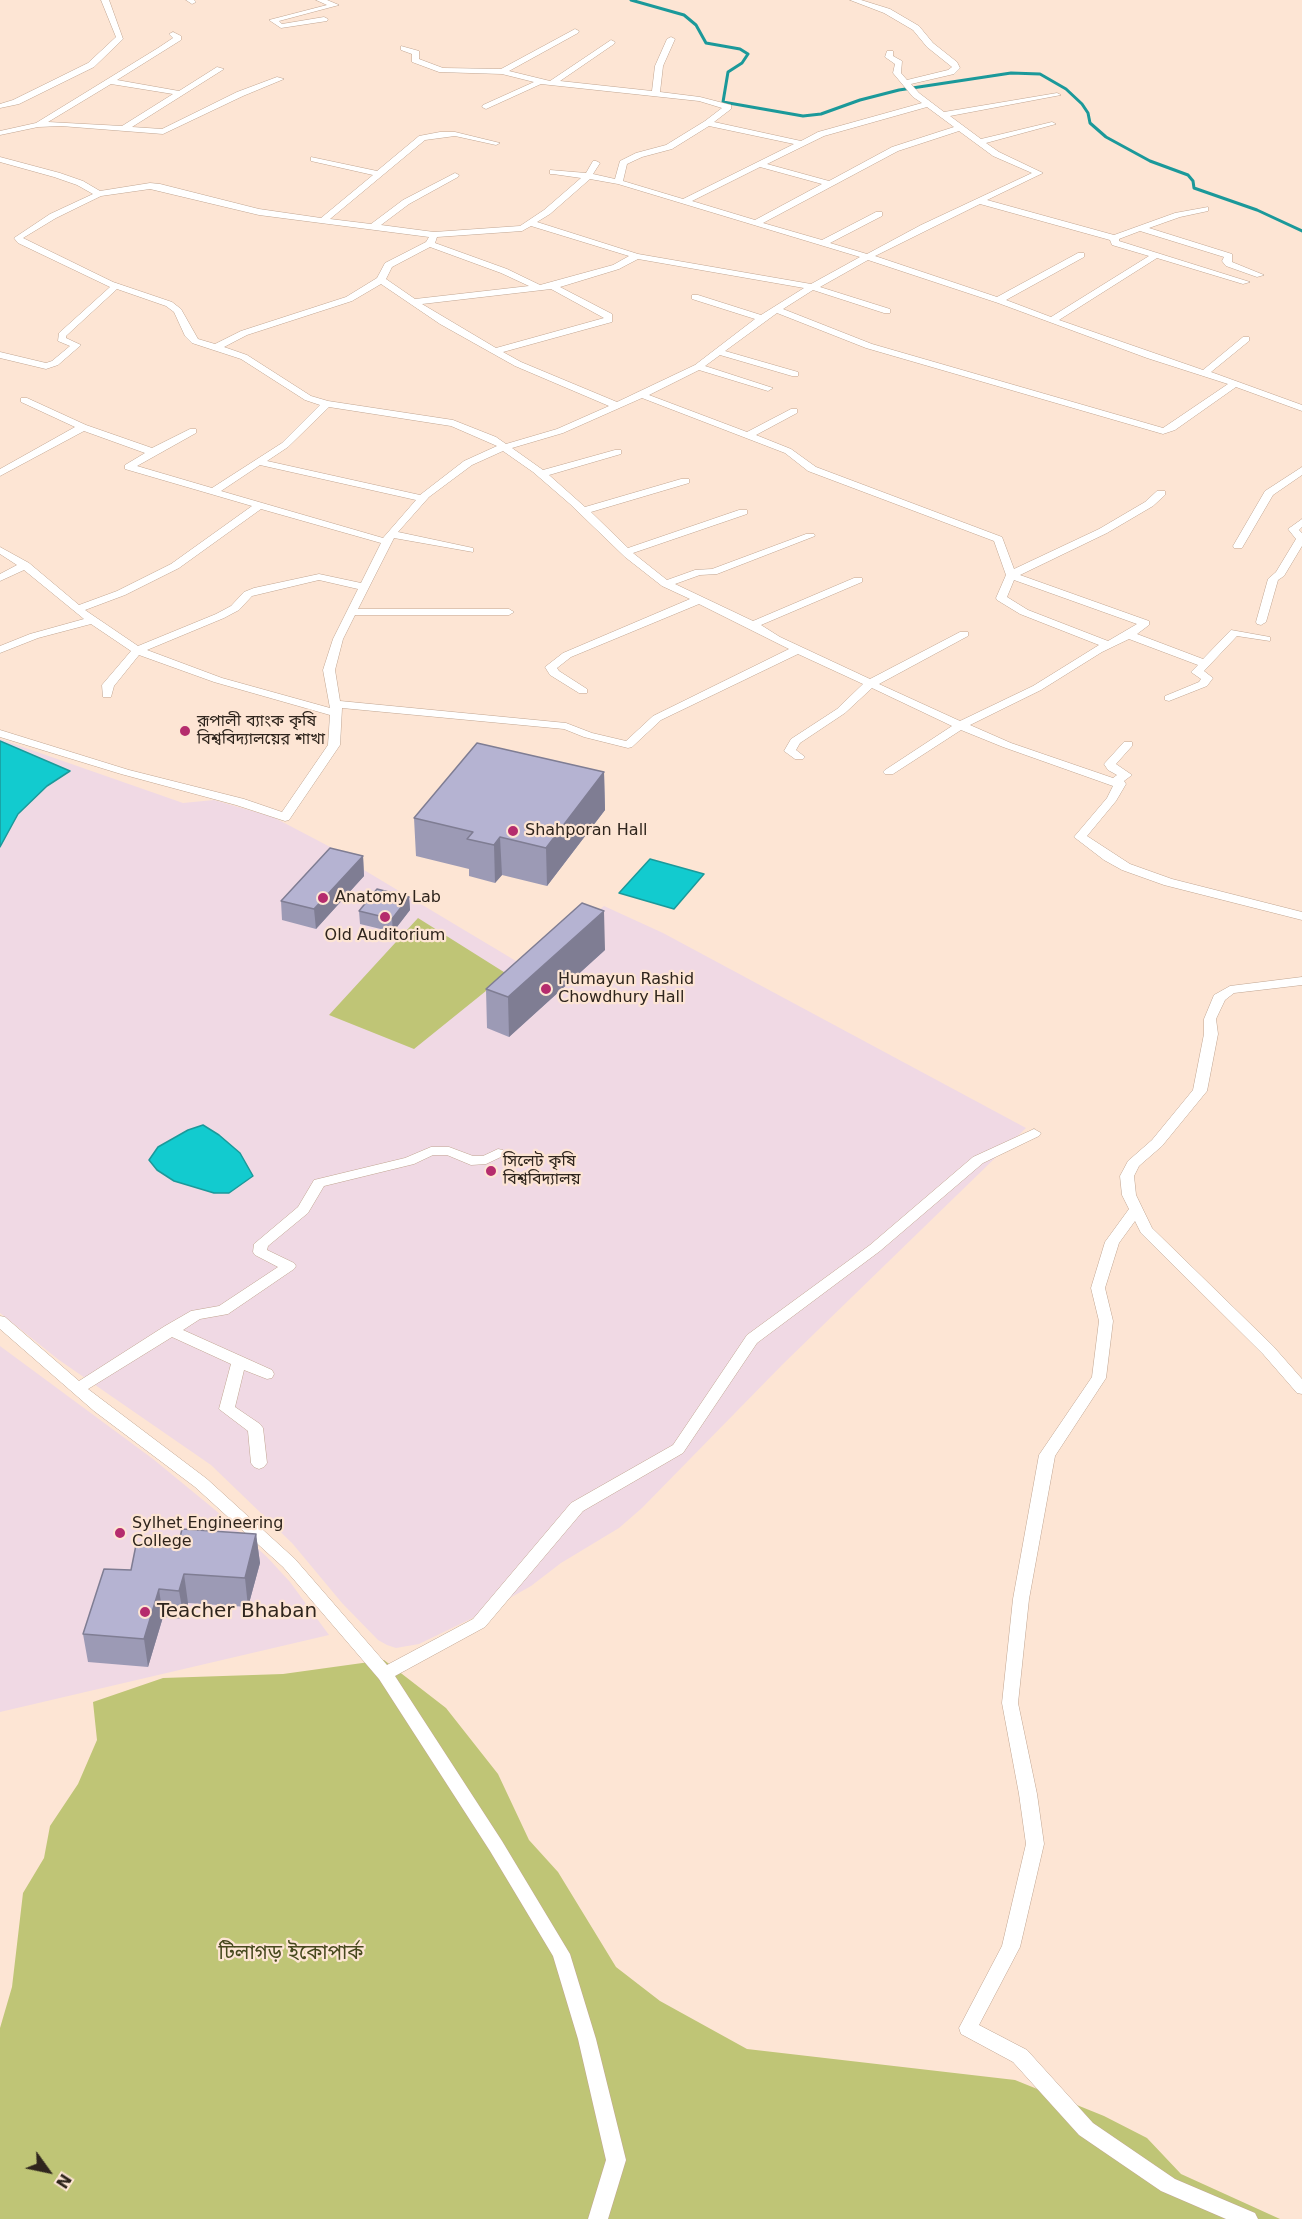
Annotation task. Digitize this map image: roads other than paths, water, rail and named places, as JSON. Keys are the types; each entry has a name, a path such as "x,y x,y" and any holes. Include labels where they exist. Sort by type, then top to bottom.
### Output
{"street":[{"path":"0,106 16,102 90,65 120,37 105,0"},
{"path":"320,0 334,5 273,20 281,26 324,19"},
{"path":"854,0 887,11 916,28 956,68 951,72 906,84"},
{"path":"497,70 575,31"},
{"path":"38,125 178,38 173,34"},
{"path":"656,94 658,66 671,39"},
{"path":"553,83 611,42"},
{"path":"404,48 416,53 415,60 442,70 497,70 538,83 700,99 728,107 708,123 669,147 639,155 623,164 619,182"},
{"path":"0,733 125,772 240,802 285,817 334,745 336,709 329,670 338,639 389,538 422,498 468,463 494,450 560,431 642,395 698,367 762,318 866,256 1038,173 996,154 916,95 897,74 899,63 889,57 890,53"},
{"path":"123,129 220,69"},
{"path":"0,133 38,125 61,124 163,132 240,94 280,79"},
{"path":"109,81 179,93"},
{"path":"486,107 538,83"},
{"path":"942,115 1057,95"},
{"path":"683,202 801,143 841,128 928,104"},
{"path":"708,123 801,143"},
{"path":"979,142 1052,124"},
{"path":"756,223 895,149 959,128"},
{"path":"323,220 418,141 433,135 455,134 496,143"},
{"path":"0,159 80,183 99,194"},
{"path":"314,159 381,174"},
{"path":"215,348 244,333 349,299 381,280 388,265 432,239 522,228 546,212 588,176 596,163"},
{"path":"758,164 830,184"},
{"path":"553,172 619,182 866,256 1301,406"},
{"path":"373,227 406,202 456,175"},
{"path":"540,288 504,271 488,267 432,239 373,227 259,212 150,186 99,194 53,216 18,238 116,286 169,304 178,311 190,336 195,341 244,357 308,398 327,404 453,423 506,446 542,474 626,552 666,584 753,625 797,650 961,725 1008,745 1120,784 1112,799 1080,837 1108,857 1126,867 1168,882 1302,916"},
{"path":"980,201 1114,238 1178,215 1205,209"},
{"path":"823,243 879,214"},
{"path":"530,223 637,256 812,287 887,311"},
{"path":"1138,228 1229,256 1226,261 1229,264 1260,275"},
{"path":"1114,238 1115,243 1246,282"},
{"path":"998,301 1081,255"},
{"path":"1052,320 1156,255"},
{"path":"413,302 552,286 616,267 637,256"},
{"path":"381,280 442,322 495,351 556,381 617,406"},
{"path":"0,355 46,366 55,363 76,345 62,339 62,335 116,286"},
{"path":"495,351 609,320 609,316 552,286"},
{"path":"695,297 762,318"},
{"path":"778,310 869,346 1163,431 1172,428 1235,383"},
{"path":"1205,373 1246,339"},
{"path":"717,351 795,374"},
{"path":"698,367 768,388"},
{"path":"642,395 788,451 813,469 998,539 1011,575"},
{"path":"24,400 83,427 153,452"},
{"path":"214,491 296,436 327,404"},
{"path":"749,435 794,411"},
{"path":"0,473 83,427"},
{"path":"193,431 129,467 261,505 389,538 469,550"},
{"path":"542,474 618,452"},
{"path":"260,462 422,498"},
{"path":"1238,546 1269,493 1302,470"},
{"path":"584,511 686,481"},
{"path":"1109,645 1024,612 1001,598 1011,575 1103,531 1149,504 1161,493"},
{"path":"77,609 121,593 175,566 261,505"},
{"path":"626,552 743,512"},
{"path":"1261,621 1273,579 1280,574 1301,539 1293,529 1302,522"},
{"path":"666,584 699,572 713,572 810,536"},
{"path":"0,550 25,565 77,609 137,650 218,680 336,709 566,726 588,735 628,745 657,718 797,650"},
{"path":"0,578 25,565"},
{"path":"888,772 961,725 1036,688 1129,635 1145,623 1011,575"},
{"path":"107,695 108,685 137,650 220,616 235,608 248,594 320,577 364,587"},
{"path":"753,625 858,580"},
{"path":"583,691 554,673 551,667 567,655 698,600"},
{"path":"351,612 509,612"},
{"path":"0,650 34,636 93,620"},
{"path":"1169,698 1203,684 1207,678 1197,672 1235,632 1266,639"},
{"path":"799,757 790,751 795,741 841,711 870,684 964,634"},
{"path":"1129,635 1205,664"},
{"path":"1114,782 1126,775 1112,768 1110,764 1128,744"},
{"path":"1302,981 1230,990 1219,998 1210,1019 1211,1034 1200,1091 1157,1143 1133,1164 1126,1176 1130,1195 1146,1230 1268,1350 1302,1389"},
{"path":"385,1674 479,1623 577,1507 678,1449 752,1338 875,1248 978,1160 1034,1133"},
{"path":"78,1389 196,1315 223,1310 289,1266 260,1252 261,1244 303,1210 320,1183 409,1161 431,1151 449,1151 471,1161 486,1160 498,1153"},
{"path":"1136,1209 1112,1242 1098,1288 1106,1322 1100,1378 1047,1455 1021,1599 1010,1703 1028,1794 1035,1844 1011,1947 968,2028 1020,2056 1086,2129 1168,2185 1248,2219"},
{"path":"0,1321 78,1389 201,1483 289,1563 385,1674 496,1846 561,1954 587,2039 616,2160 598,2219"},
{"path":"170,1330 267,1374"},
{"path":"239,1362 227,1409 255,1428 259,1463"}],"water":[{"path":"0,741 70,771 47,786 18,814 0,847"},
{"path":"650,859 704,874 674,909 619,893"},
{"path":"203,1125 240,1153 253,1176 229,1193 214,1193 174,1181 157,1170 149,1160 158,1147 188,1130"}],"waterway":[{"path":"631,0 684,15 696,25 706,43 740,49 748,54 742,63 728,72 723,102 803,116 821,114 860,100 899,90 1011,73 1040,74 1066,89 1082,104 1088,113 1090,123 1106,137 1150,161 1188,175 1193,181 1194,188 1257,210 1302,231"}],"place":[{"name":"রূপালী ব্যাংক কৃষি বিশ্ববিদ্যালয়ের শাখা","path":"185,731"},
{"name":"Shahporan Hall","path":"513,831"},
{"name":"Anatomy Lab","path":"323,898"},
{"name":"Old Auditorium","path":"385,917"},
{"name":"Humayun Rashid Chowdhury Hall","path":"546,989"},
{"name":"সিলেট কৃষি বিশ্ববিদ্যালয়","path":"491,1171"},
{"name":"Sylhet Engineering College","path":"120,1533"},
{"name":"Teacher Bhaban","path":"145,1612"}],"park label":[{"name":"টিলাগড় ইকোপার্ক","path":"291,1954"}]}
